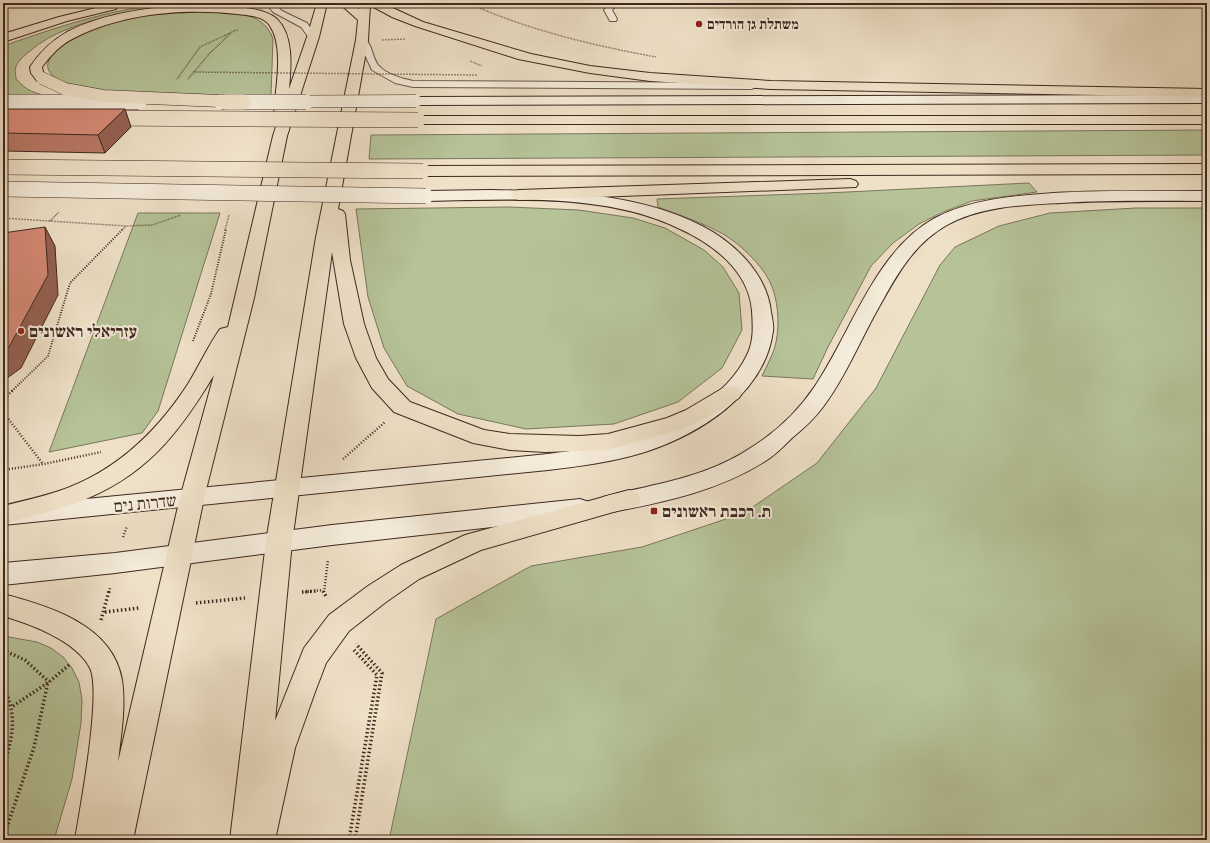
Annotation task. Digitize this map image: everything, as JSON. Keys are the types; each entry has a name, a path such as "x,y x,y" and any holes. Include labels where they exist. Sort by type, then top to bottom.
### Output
{"main road":[{"path":"3,38 63,19 124,5 141,3"},
{"path":"116,840 192,498 245,298 280,136 313,37 322,3"},
{"path":"344,3 363,18"},
{"path":"247,840 278,542 288,489 325,237 362,40 365,3"},
{"path":"374,3 402,18 429,28 531,58 625,75 703,82 829,87 1207,93"},
{"path":"243,102 158,100 99,96 65,90 53,85 37,73 36,67 43,55 52,47 82,30 109,21 138,14 178,9 220,8 258,13 272,19 280,31 284,59 280,136"},
{"path":"3,102 1207,99"},
{"path":"83,118 418,120 1207,120"},
{"path":"3,167 423,171 1205,169"},
{"path":"519,195 750,188 1205,169"},
{"path":"335,185 341,260 354,324 366,358 379,383 402,408 481,437 510,442 579,444 608,442 674,424 694,415 731,393"},
{"name":"שדרות נים","path":"3,189 426,196 519,195 604,203 635,208 684,224 721,246 736,258 758,289 763,311 764,334 756,358 742,382 731,393 707,413 684,426 637,446 595,456 548,462 288,489 3,516"},
{"path":"3,574 576,509 653,496 722,474 759,454 790,428 814,403 832,376 887,275 904,252 925,232 945,221 965,212 988,205 1026,200 1104,196 1207,196"},
{"path":"3,516 68,497 99,483 128,465 157,441 183,407 218,351 245,298"},
{"path":"259,840 280,748 300,692 314,657 337,626 376,594 410,572 474,542 629,500"},
{"path":"3,605 30,612 58,624 90,647 103,664 109,689 104,750 92,840"}],"lane":[{"path":"270,3 278,12 302,24 313,37"},
{"path":"613,19 608,10 614,3"},
{"path":"362,40 375,68 398,81 413,84 829,87"}],"path":[{"path":"468,3 492,14 554,35 659,57"},
{"path":"174,82 200,47 233,32"},
{"path":"362,40 410,38"},
{"path":"202,63 210,52"},
{"path":"267,66 267,73"},
{"path":"193,72 477,75"},
{"path":"192,345 211,294 230,210"},
{"path":"3,218 126,226 152,225 182,215"},
{"path":"3,400 48,356 70,283 126,226"},
{"path":"3,412 44,464"},
{"path":"3,470 44,464 104,452"},
{"path":"104,612 323,590"},
{"path":"337,626 377,675 348,840"},
{"path":"337,626 382,673 354,840"},
{"path":"3,650 25,660 48,682"},
{"path":"13,706 48,682"},
{"path":"3,839 34,747 48,682"},
{"path":"3,686 9,695 13,706 14,720 12,737 3,767"}],"green space":[{"path":"183,3 261,3 262,8 219,4 173,7 120,14 94,20 70,28 48,38 30,51 19,62 15,70 16,79 29,90 38,94 56,97 3,96 3,46 69,24 114,12"},
{"path":"196,11 218,11 241,14 252,17 261,22 268,29 273,39 271,95 182,95 104,91 72,85 57,78 49,71 49,60 57,50 68,42 98,27 114,22 147,16"},
{"path":"1207,130 1207,155 369,159 371,135"},
{"path":"1029,183 1037,192 972,201 943,212 919,224 893,243 871,266 828,347 813,379 762,376 774,350 778,327 778,311 775,296 766,275 750,255 730,238 699,223 658,207 657,199 827,193"},
{"path":"509,207 579,210 633,218 665,228 704,250 723,267 739,293 742,330 722,368 678,402 614,424 526,429 458,414 407,386 384,348 368,297 356,209"},
{"path":"1136,208 1207,208 1207,840 389,840 436,619 531,566 642,547 744,513 817,463 876,388 940,265 955,247 999,226 1050,213"},
{"path":"138,213 220,213 158,411 142,433 49,452"},
{"path":"3,636 37,642 51,648 63,657 72,668 79,682 82,700 81,723 72,779 54,840 3,840"}],"building":[{"path":"3,109 125,109 98,135 3,133"},
{"path":"45,227 48,275 9,347 3,351 3,233"}],"place":[{"name":"משתלת גן הורדים","path":"699,24"},
{"name":"עזריאלי ראשונים","path":"21,331"},
{"name":"ת. רכבת ראשונים","path":"654,511"}]}
